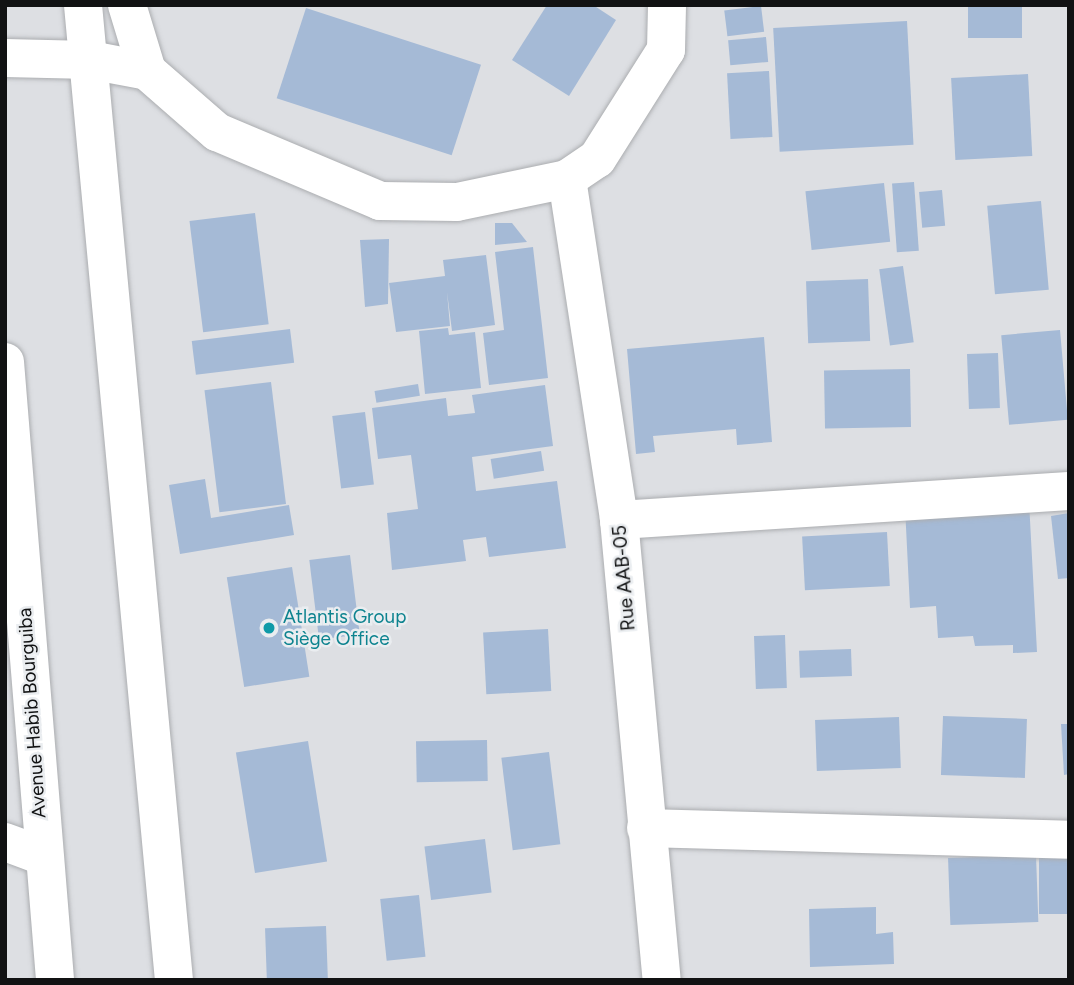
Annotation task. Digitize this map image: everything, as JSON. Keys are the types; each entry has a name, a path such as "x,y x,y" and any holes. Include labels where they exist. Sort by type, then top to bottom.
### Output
{"street":[{"path":"83,5 174,980"},
{"path":"127,5 147,71"},
{"path":"5,58 90,60 147,71 216,132 380,201 457,202 567,179 597,159 666,50 667,5"},
{"name":"Rue AAB-05","path":"567,179 619,520 662,980"},
{"name":"Avenue Habib Bourguiba","path":"5,362 55,980"},
{"path":"619,520 1069,491"},
{"path":"646,828 1069,841"},
{"path":"5,842 43,856"}],"building":[{"path":"547,5 593,5 616,20 569,96 512,60"},
{"path":"968,5 1022,5 1022,38 968,38"},
{"path":"761,6 764,32 727,36 724,11"},
{"path":"306,8 481,65 452,155 277,98"},
{"path":"907,21 913,145 780,152 773,28"},
{"path":"766,37 768,62 730,65 728,40"},
{"path":"769,71 772,137 731,139 727,73"},
{"path":"1028,74 1032,156 955,160 951,78"},
{"path":"914,182 919,251 897,252 892,184"},
{"path":"884,183 890,242 812,250 805,191"},
{"path":"942,190 945,226 922,228 919,192"},
{"path":"1041,201 1049,290 995,294 987,206"},
{"path":"255,213 269,324 203,332 189,221"},
{"path":"495,223 512,223 527,242 495,245"},
{"path":"389,239 388,304 365,307 360,240"},
{"path":"533,247 548,378 489,385 483,333 504,330 495,252"},
{"path":"486,255 495,325 452,331 447,292 450,326 396,332 389,283 445,276 443,260"},
{"path":"903,266 914,342 890,346 879,269"},
{"path":"868,279 870,341 808,343 806,281"},
{"path":"448,328 449,335 475,332 481,388 425,394 419,331"},
{"path":"290,329 294,363 196,375 192,341"},
{"path":"1060,330 1068,420 1009,425 1001,335"},
{"path":"764,337 772,442 737,445 736,429 653,436 655,452 636,454 627,349"},
{"path":"998,353 1000,408 969,409 967,354"},
{"path":"910,369 911,427 825,428 824,371"},
{"path":"271,382 286,504 219,512 204,390"},
{"path":"418,384 420,396 376,403 375,391"},
{"path":"545,385 553,446 472,457 476,491 557,481 566,548 489,557 486,537 463,540 466,561 392,570 387,513 418,509 411,455 378,459 372,408 446,398 448,416 475,413 472,395"},
{"path":"365,412 374,484 341,488 332,416"},
{"path":"541,451 544,471 494,479 491,459"},
{"path":"205,479 211,518 289,505 294,535 180,554 169,485"},
{"path":"1029,501 1037,652 1013,653 1013,645 975,646 973,636 938,638 936,606 910,608 905,507"},
{"path":"1069,513 1069,578 1058,579 1051,516"},
{"path":"887,532 890,586 805,590 802,536"},
{"path":"350,555 360,634 319,639 309,560"},
{"name":"Atlantis Group Siège Office","path":"292,567 309,677 244,687 227,577"},
{"path":"548,629 551,691 486,694 483,632"},
{"path":"785,635 787,688 756,689 754,636"},
{"path":"851,649 852,676 800,678 799,651"},
{"path":"943,716 1027,719 1025,778 941,775"},
{"path":"899,717 901,768 817,771 815,720"},
{"path":"1061,724 1069,724 1069,774 1064,775"},
{"path":"487,740 488,781 417,782 416,741"},
{"path":"308,741 327,861 255,873 236,752"},
{"path":"549,752 560,844 513,850 501,758"},
{"path":"485,839 492,893 431,900 424,846"},
{"path":"1036,855 1038,922 950,925 948,858"},
{"path":"1039,856 1069,856 1069,914 1039,914"},
{"path":"419,895 425,957 387,961 380,899"},
{"path":"876,907 876,934 893,932 894,964 810,967 809,909"},
{"path":"326,926 328,980 267,980 265,928"}],"place":[{"name":"Atlantis Group Siège Office","path":"269,628"}]}
